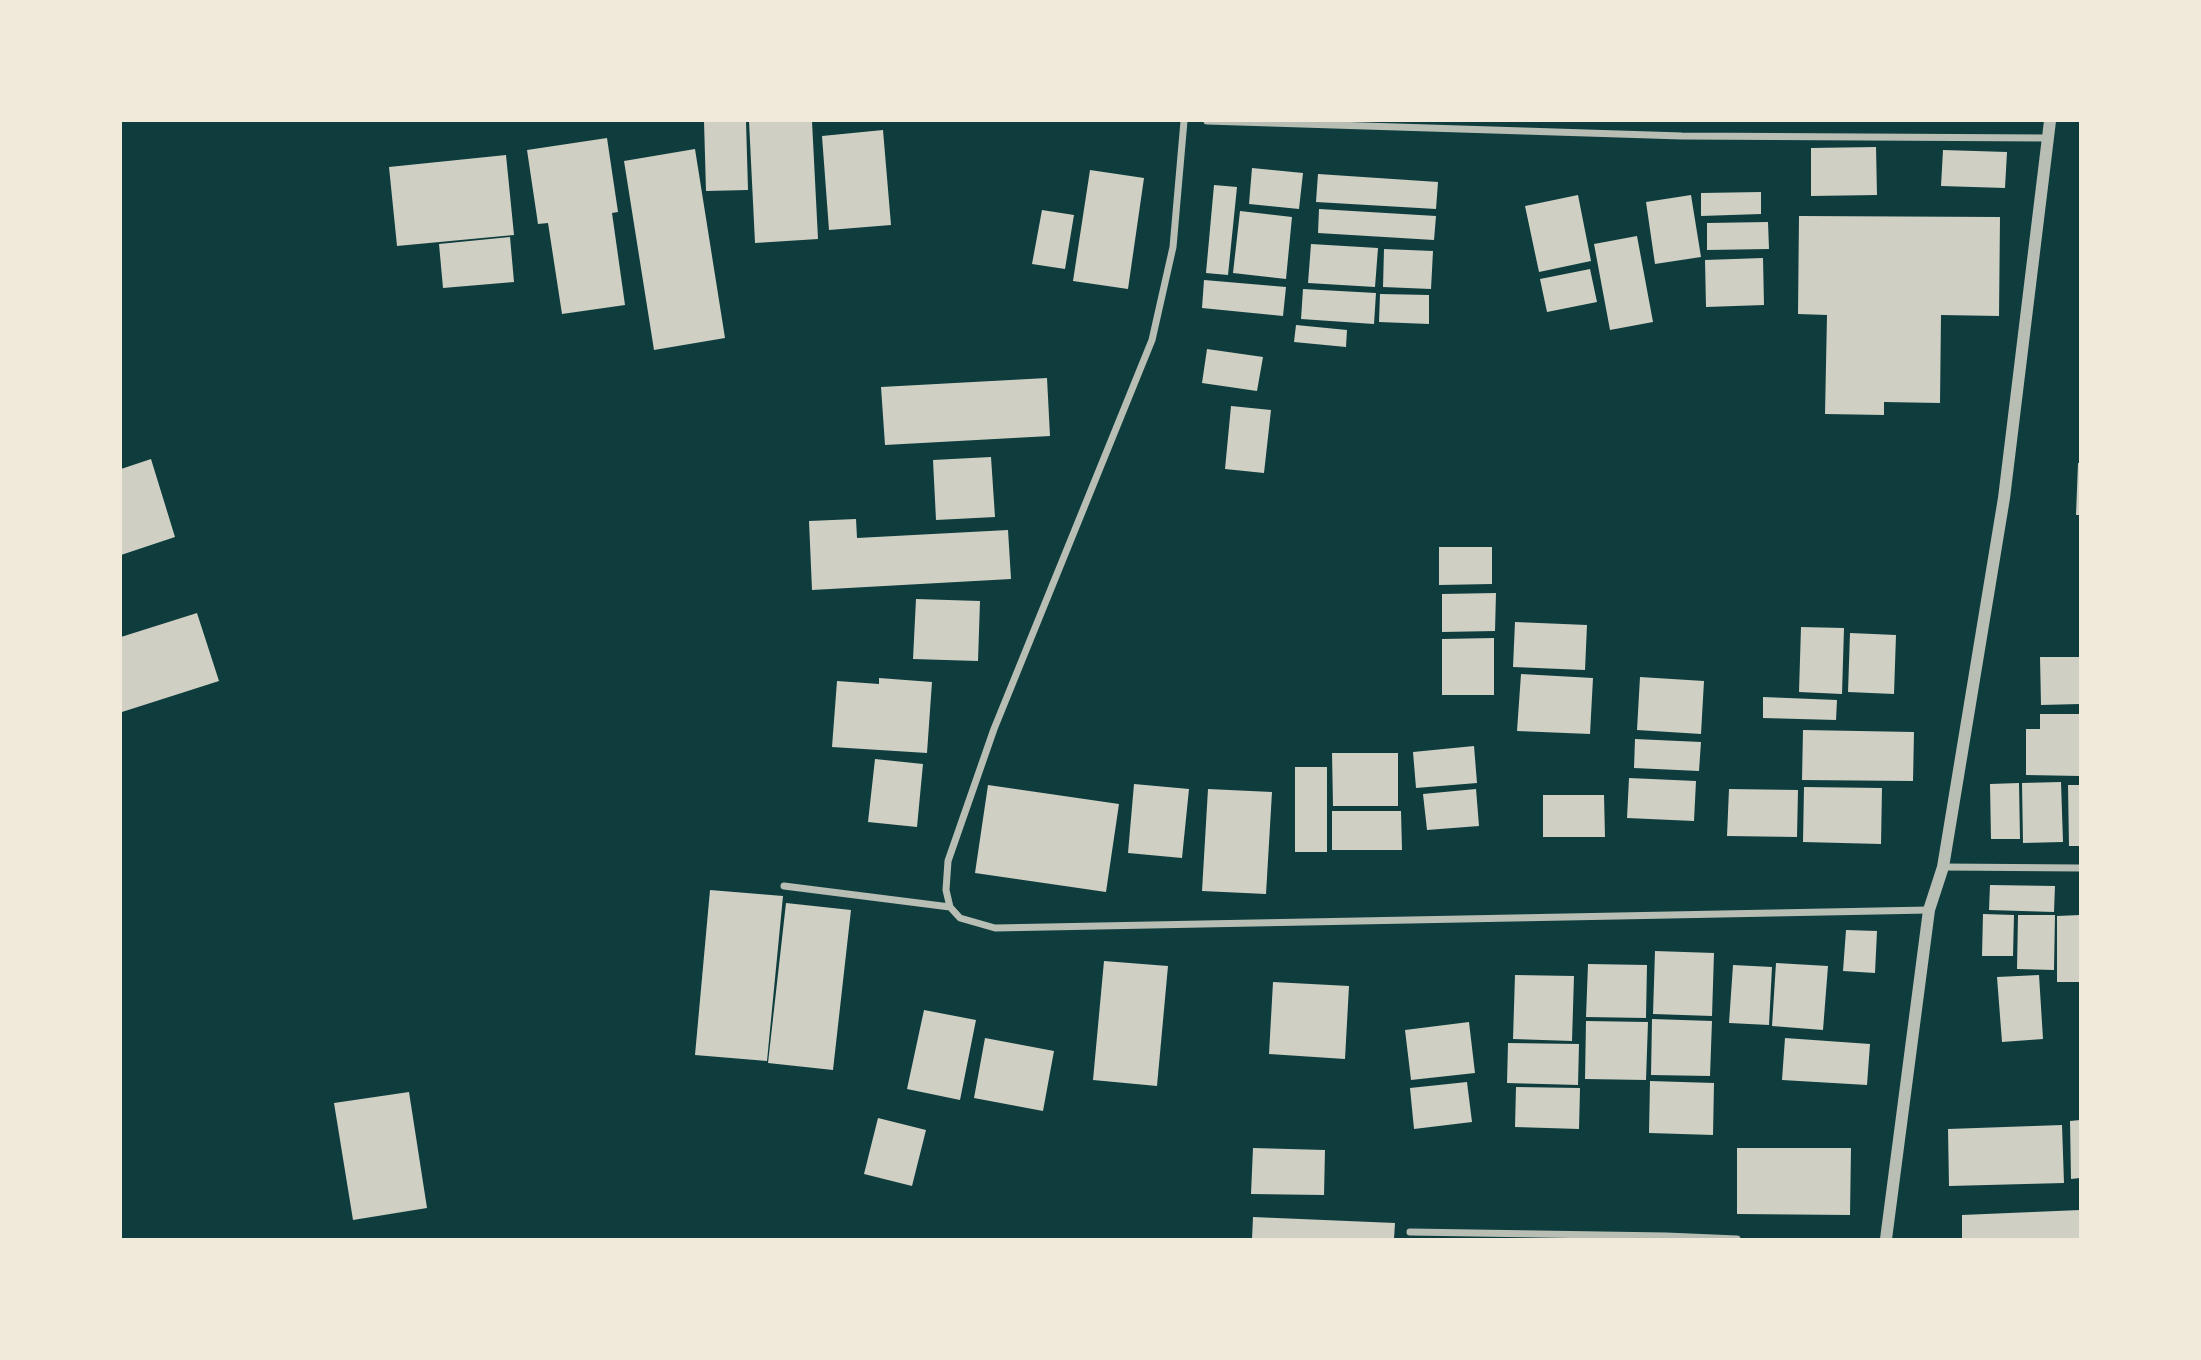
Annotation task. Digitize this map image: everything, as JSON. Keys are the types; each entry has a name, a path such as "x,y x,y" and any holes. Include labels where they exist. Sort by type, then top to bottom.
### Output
{"street":[{"path":"1184,121 1173,247 1152,340 994,729 948,861 946,890 950,907 960,918 995,928 1929,910"},
{"path":"1207,121 1682,136 2046,138"},
{"path":"1886,1239 1929,910 1943,867 2004,498 2050,121"},
{"path":"1943,867 2080,868"},
{"path":"784,886 950,907"},
{"path":"1410,1232 1737,1239"}],"building":[{"path":"704,121 746,121 748,190 706,191"},
{"path":"749,121 812,121 818,239 755,243"},
{"path":"883,130 891,225 829,230 822,136"},
{"path":"607,138 618,212 612,213 625,305 562,314 548,223 538,224 527,150"},
{"path":"1876,147 1877,195 1811,196 1811,148"},
{"path":"695,149 725,338 654,350 624,161"},
{"path":"1943,150 2007,152 2005,188 1941,186"},
{"path":"506,155 514,235 397,246 389,167"},
{"path":"1252,168 1303,173 1299,209 1249,204"},
{"path":"1090,170 1144,178 1128,289 1073,281"},
{"path":"1318,174 1438,182 1436,209 1316,202"},
{"path":"1214,185 1237,187 1228,275 1206,273"},
{"path":"1761,192 1761,214 1701,216 1701,193"},
{"path":"1578,195 1591,261 1539,272 1525,206"},
{"path":"1691,195 1701,257 1655,264 1646,202"},
{"path":"1319,209 1436,216 1434,240 1318,233"},
{"path":"1042,210 1074,215 1065,269 1032,264"},
{"path":"1240,211 1292,217 1286,279 1233,273"},
{"path":"1799,216 2000,217 1999,316 1941,315 1940,403 1884,402 1884,415 1825,414 1827,315 1798,314"},
{"path":"1768,222 1769,249 1707,250 1707,223"},
{"path":"1637,236 1653,322 1610,330 1594,244"},
{"path":"510,237 514,282 443,288 439,244"},
{"path":"1311,244 1378,248 1375,287 1308,283"},
{"path":"1384,249 1433,251 1431,289 1383,287"},
{"path":"1763,258 1764,305 1706,307 1705,260"},
{"path":"1590,269 1597,302 1547,312 1540,279"},
{"path":"1204,280 1286,287 1283,316 1202,308"},
{"path":"1303,289 1376,293 1374,324 1301,319"},
{"path":"1380,294 1429,295 1429,324 1379,322"},
{"path":"1296,325 1347,330 1346,347 1294,342"},
{"path":"1207,349 1263,357 1257,391 1202,383"},
{"path":"1047,378 1050,436 885,445 881,387"},
{"path":"1231,406 1271,410 1264,473 1225,469"},
{"path":"991,457 995,517 936,520 933,460"},
{"path":"151,459 175,537 121,555 121,469"},
{"path":"2078,463 2080,515 2076,515"},
{"path":"856,519 857,538 1008,530 1011,579 812,590 809,521"},
{"path":"1439,547 1492,547 1492,584 1439,585"},
{"path":"1496,593 1495,631 1442,632 1442,594"},
{"path":"916,599 980,601 978,661 913,659"},
{"path":"197,613 219,681 122,712 121,637"},
{"path":"1515,622 1587,625 1585,670 1513,667"},
{"path":"1801,627 1844,628 1842,694 1799,692"},
{"path":"1850,633 1896,635 1894,694 1848,692"},
{"path":"1494,638 1494,695 1442,695 1442,639"},
{"path":"2040,657 2080,657 2080,704 2041,705"},
{"path":"1521,674 1593,678 1590,734 1517,731"},
{"path":"1640,677 1704,681 1701,734 1637,730"},
{"path":"879,678 932,682 927,753 832,747 837,681 879,684"},
{"path":"1763,697 1837,700 1836,720 1763,718"},
{"path":"2040,714 2080,714 2080,776 2026,775 2026,729 2040,729"},
{"path":"1803,730 1914,732 1913,781 1802,780"},
{"path":"1635,739 1701,742 1699,771 1634,768"},
{"path":"1474,746 1477,783 1416,788 1413,752"},
{"path":"1332,753 1398,753 1398,806 1333,806"},
{"path":"875,759 923,764 917,827 868,822"},
{"path":"1295,767 1327,767 1327,852 1295,852"},
{"path":"1629,778 1696,781 1694,821 1627,818"},
{"path":"2061,782 2063,842 2023,843 2022,783"},
{"path":"2019,783 2020,839 1991,839 1990,784"},
{"path":"1134,784 1189,789 1182,858 1128,853"},
{"path":"988,785 1119,804 1106,892 975,873"},
{"path":"2068,785 2080,785 2080,846 2069,846"},
{"path":"1804,787 1882,788 1881,844 1803,842"},
{"path":"1208,789 1272,792 1266,894 1202,891"},
{"path":"1476,789 1479,826 1427,830 1423,794"},
{"path":"1729,789 1798,790 1797,837 1727,836"},
{"path":"1543,795 1604,795 1605,837 1543,837"},
{"path":"1332,811 1401,811 1402,850 1332,850"},
{"path":"1990,885 2055,886 2054,912 1989,910"},
{"path":"710,890 783,896 767,1061 695,1055"},
{"path":"786,903 851,910 833,1070 768,1063"},
{"path":"1983,914 2014,915 2013,956 1982,956"},
{"path":"2018,915 2055,915 2054,970 2017,969"},
{"path":"2080,915 2080,982 2057,982 2057,916"},
{"path":"1846,930 1877,931 1875,973 1843,971"},
{"path":"1655,951 1714,953 1712,1016 1653,1014"},
{"path":"1104,961 1168,966 1157,1086 1093,1080"},
{"path":"1776,963 1828,966 1823,1030 1772,1026"},
{"path":"1588,964 1647,965 1646,1018 1586,1017"},
{"path":"1733,965 1772,967 1769,1025 1729,1023"},
{"path":"1515,975 1574,976 1572,1041 1513,1039"},
{"path":"2039,975 2043,1039 2002,1042 1997,977"},
{"path":"1273,982 1349,986 1345,1059 1269,1054"},
{"path":"924,1010 976,1020 960,1100 907,1089"},
{"path":"1652,1019 1712,1021 1710,1076 1651,1075"},
{"path":"1586,1021 1648,1022 1646,1080 1585,1079"},
{"path":"1469,1022 1475,1073 1411,1080 1405,1030"},
{"path":"985,1038 1054,1051 1043,1111 974,1098"},
{"path":"1785,1038 1870,1044 1867,1085 1782,1080"},
{"path":"1508,1043 1579,1044 1578,1085 1507,1083"},
{"path":"1650,1081 1714,1083 1713,1135 1649,1133"},
{"path":"1467,1082 1472,1122 1414,1129 1410,1088"},
{"path":"1516,1087 1580,1088 1579,1129 1515,1127"},
{"path":"409,1092 427,1208 353,1220 334,1103"},
{"path":"878,1118 926,1130 912,1186 864,1174"},
{"path":"2080,1120 2080,1178 2071,1179 2070,1121"},
{"path":"2062,1125 2064,1183 1949,1186 1948,1129"},
{"path":"1253,1148 1325,1150 1324,1195 1251,1194"},
{"path":"1737,1148 1851,1148 1850,1215 1737,1214"},
{"path":"2080,1210 2080,1239 1962,1239 1962,1215"},
{"path":"1253,1217 1395,1223 1394,1239 1252,1239"}]}
